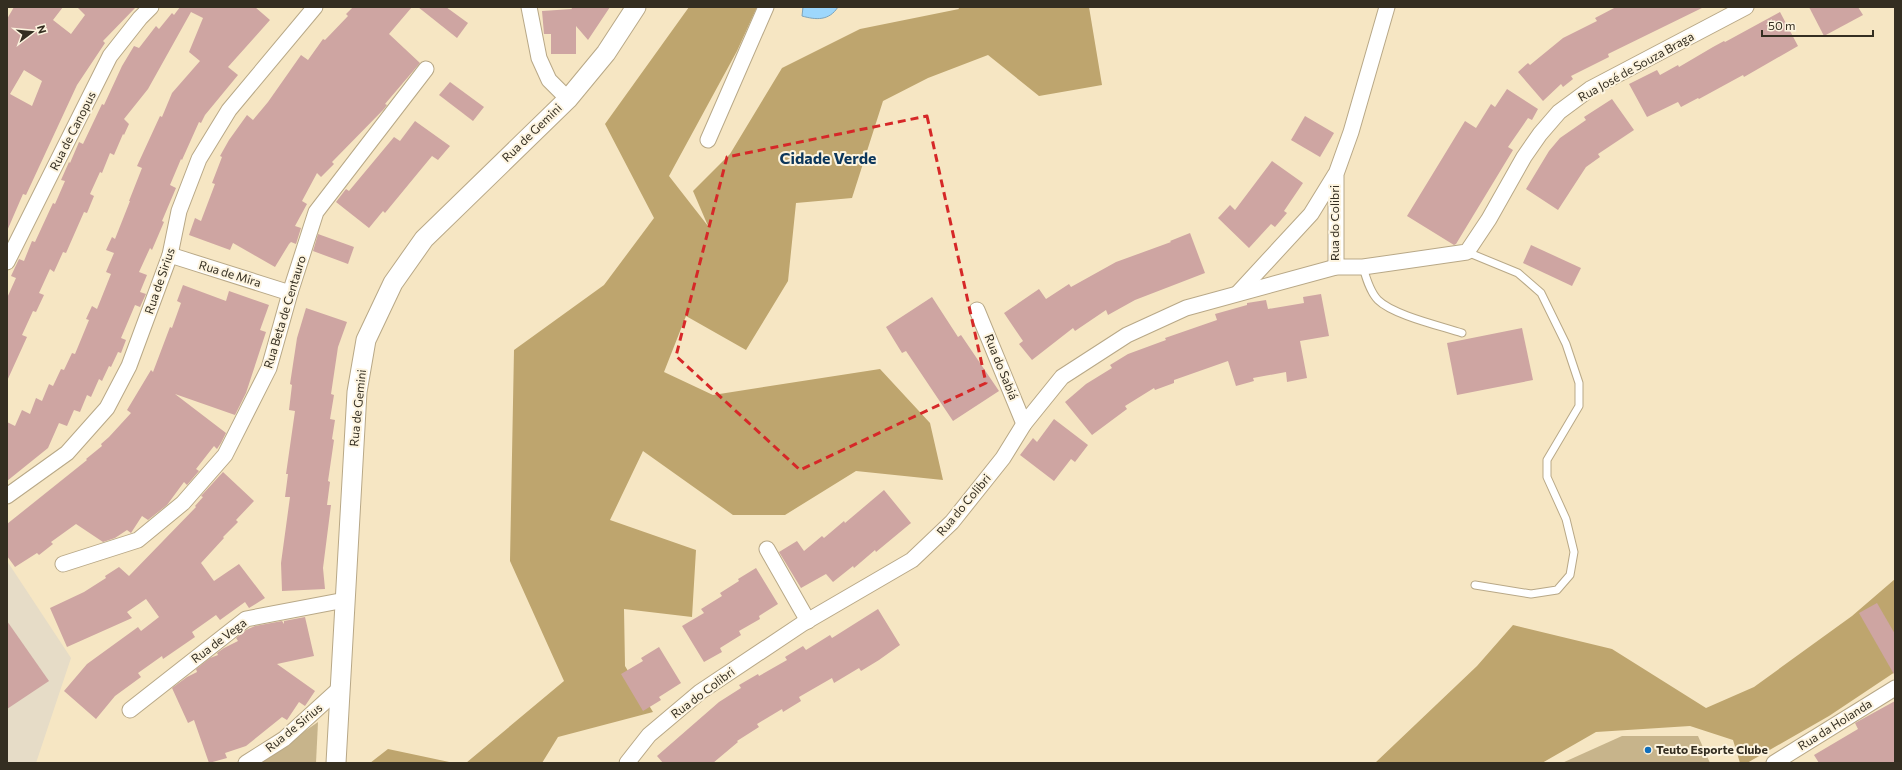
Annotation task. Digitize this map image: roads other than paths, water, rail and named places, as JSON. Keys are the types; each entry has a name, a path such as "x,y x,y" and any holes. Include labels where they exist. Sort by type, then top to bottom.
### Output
{"street":[{"name":"Rua de Canopus","path":"7,262 110,56 140,18 151,7"},
{"name":"Rua de Sirius","path":"7,496 67,453 107,408 129,366 170,255 179,210 199,159 229,110 315,7"},
{"path":"529,7 539,58 549,80 568,99"},
{"name":"Rua de Gemini","path":"336,763 357,392 366,340 393,283 424,240 568,99 606,53 636,7"},
{"path":"708,140 766,7"},
{"name":"Rua do Colibri","path":"1237,294 1311,214 1336,174 1351,132 1387,7"},
{"name":"Rua José de Souza Braga","path":"1467,252 1489,218 1524,157 1540,134 1559,112 1590,89 1746,7"},
{"name":"Rua Beta de Centauro","path":"63,564 138,540 183,503 225,455 269,368 290,293 316,212 426,69"},
{"name":"Rua do Colibri","path":"627,763 649,735 700,692 808,621 912,560 952,522 1003,458 1024,424 1062,376 1127,335 1186,308 1336,266 1336,174"},
{"path":"1336,266 1362,267 1467,252"},
{"name":"Rua de Mira","path":"170,255 290,293"},
{"name":"Rua do Sabiá","path":"977,310 1024,424"},
{"path":"767,549 808,621"},
{"name":"Rua de Vega","path":"130,710 246,619 345,600"},
{"name":"Rua da Holanda","path":"1774,763 1895,688"},
{"name":"Rua de Sirius","path":"246,763 284,739 340,689"}],"lane":[{"path":"1467,252 1518,273 1541,292 1566,344 1579,382 1579,406 1547,460 1546,477 1566,519 1574,552 1570,575 1557,590 1531,594 1475,584"},
{"path":"1362,267 1367,282 1378,300 1395,311 1462,333"}],"water":[{"path":"803,7 838,7 831,15 817,19 802,16"}],"place":[{"name":"Teuto Esporte Clube","path":"1648,750"}],"district":[{"name":"Cidade Verde","path":"828,158"}]}
